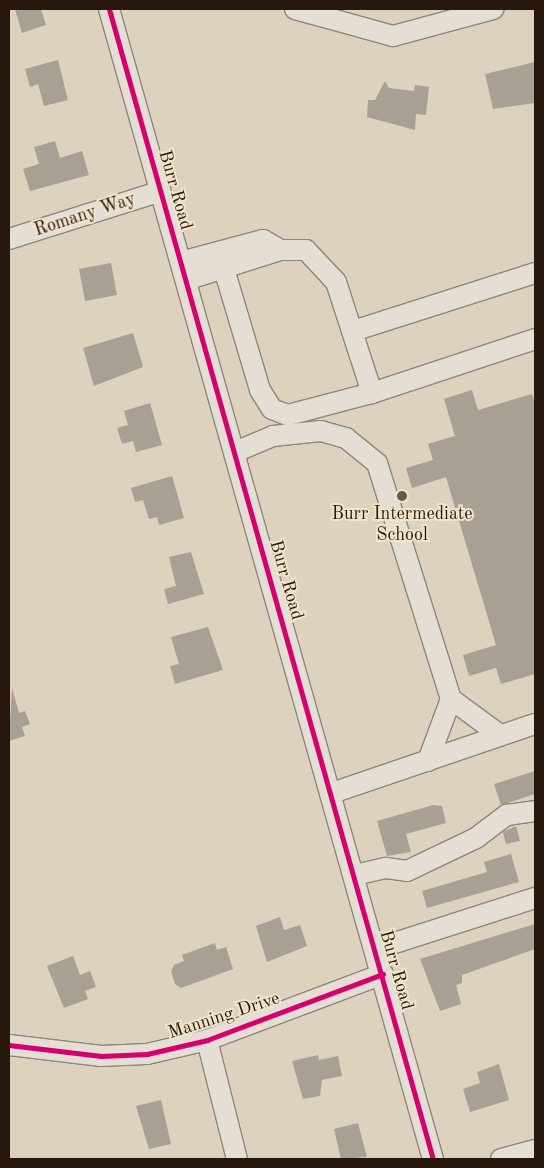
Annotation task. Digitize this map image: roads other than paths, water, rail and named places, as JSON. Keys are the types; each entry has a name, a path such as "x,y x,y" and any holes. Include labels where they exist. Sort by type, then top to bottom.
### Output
{"street":[{"name":"Burr Road","path":"109,9 376,949 433,1159"},
{"path":"295,9 393,36 493,9"},
{"name":"Romany Way","path":"9,239 161,191"},
{"path":"184,271 262,240 280,250"},
{"path":"184,271 224,269 280,250 297,247 321,261 336,282 372,393"},
{"path":"224,269 260,390 272,409 288,415 372,393 535,339"},
{"path":"353,331 535,273"},
{"path":"235,452 274,436 321,431 365,449 377,464 451,699 500,735"},
{"path":"428,760 451,699"},
{"path":"332,793 535,724"},
{"path":"355,875 386,868 407,871 476,838 507,815 535,811"},
{"path":"376,949 535,898"},
{"name":"Manning Drive","path":"9,1045 101,1056 147,1054 207,1040 383,974"},
{"path":"207,1040 237,1159"},
{"path":"501,1159 535,1150"}],"place":[{"name":"Burr Intermediate School","path":"402,496"}]}
